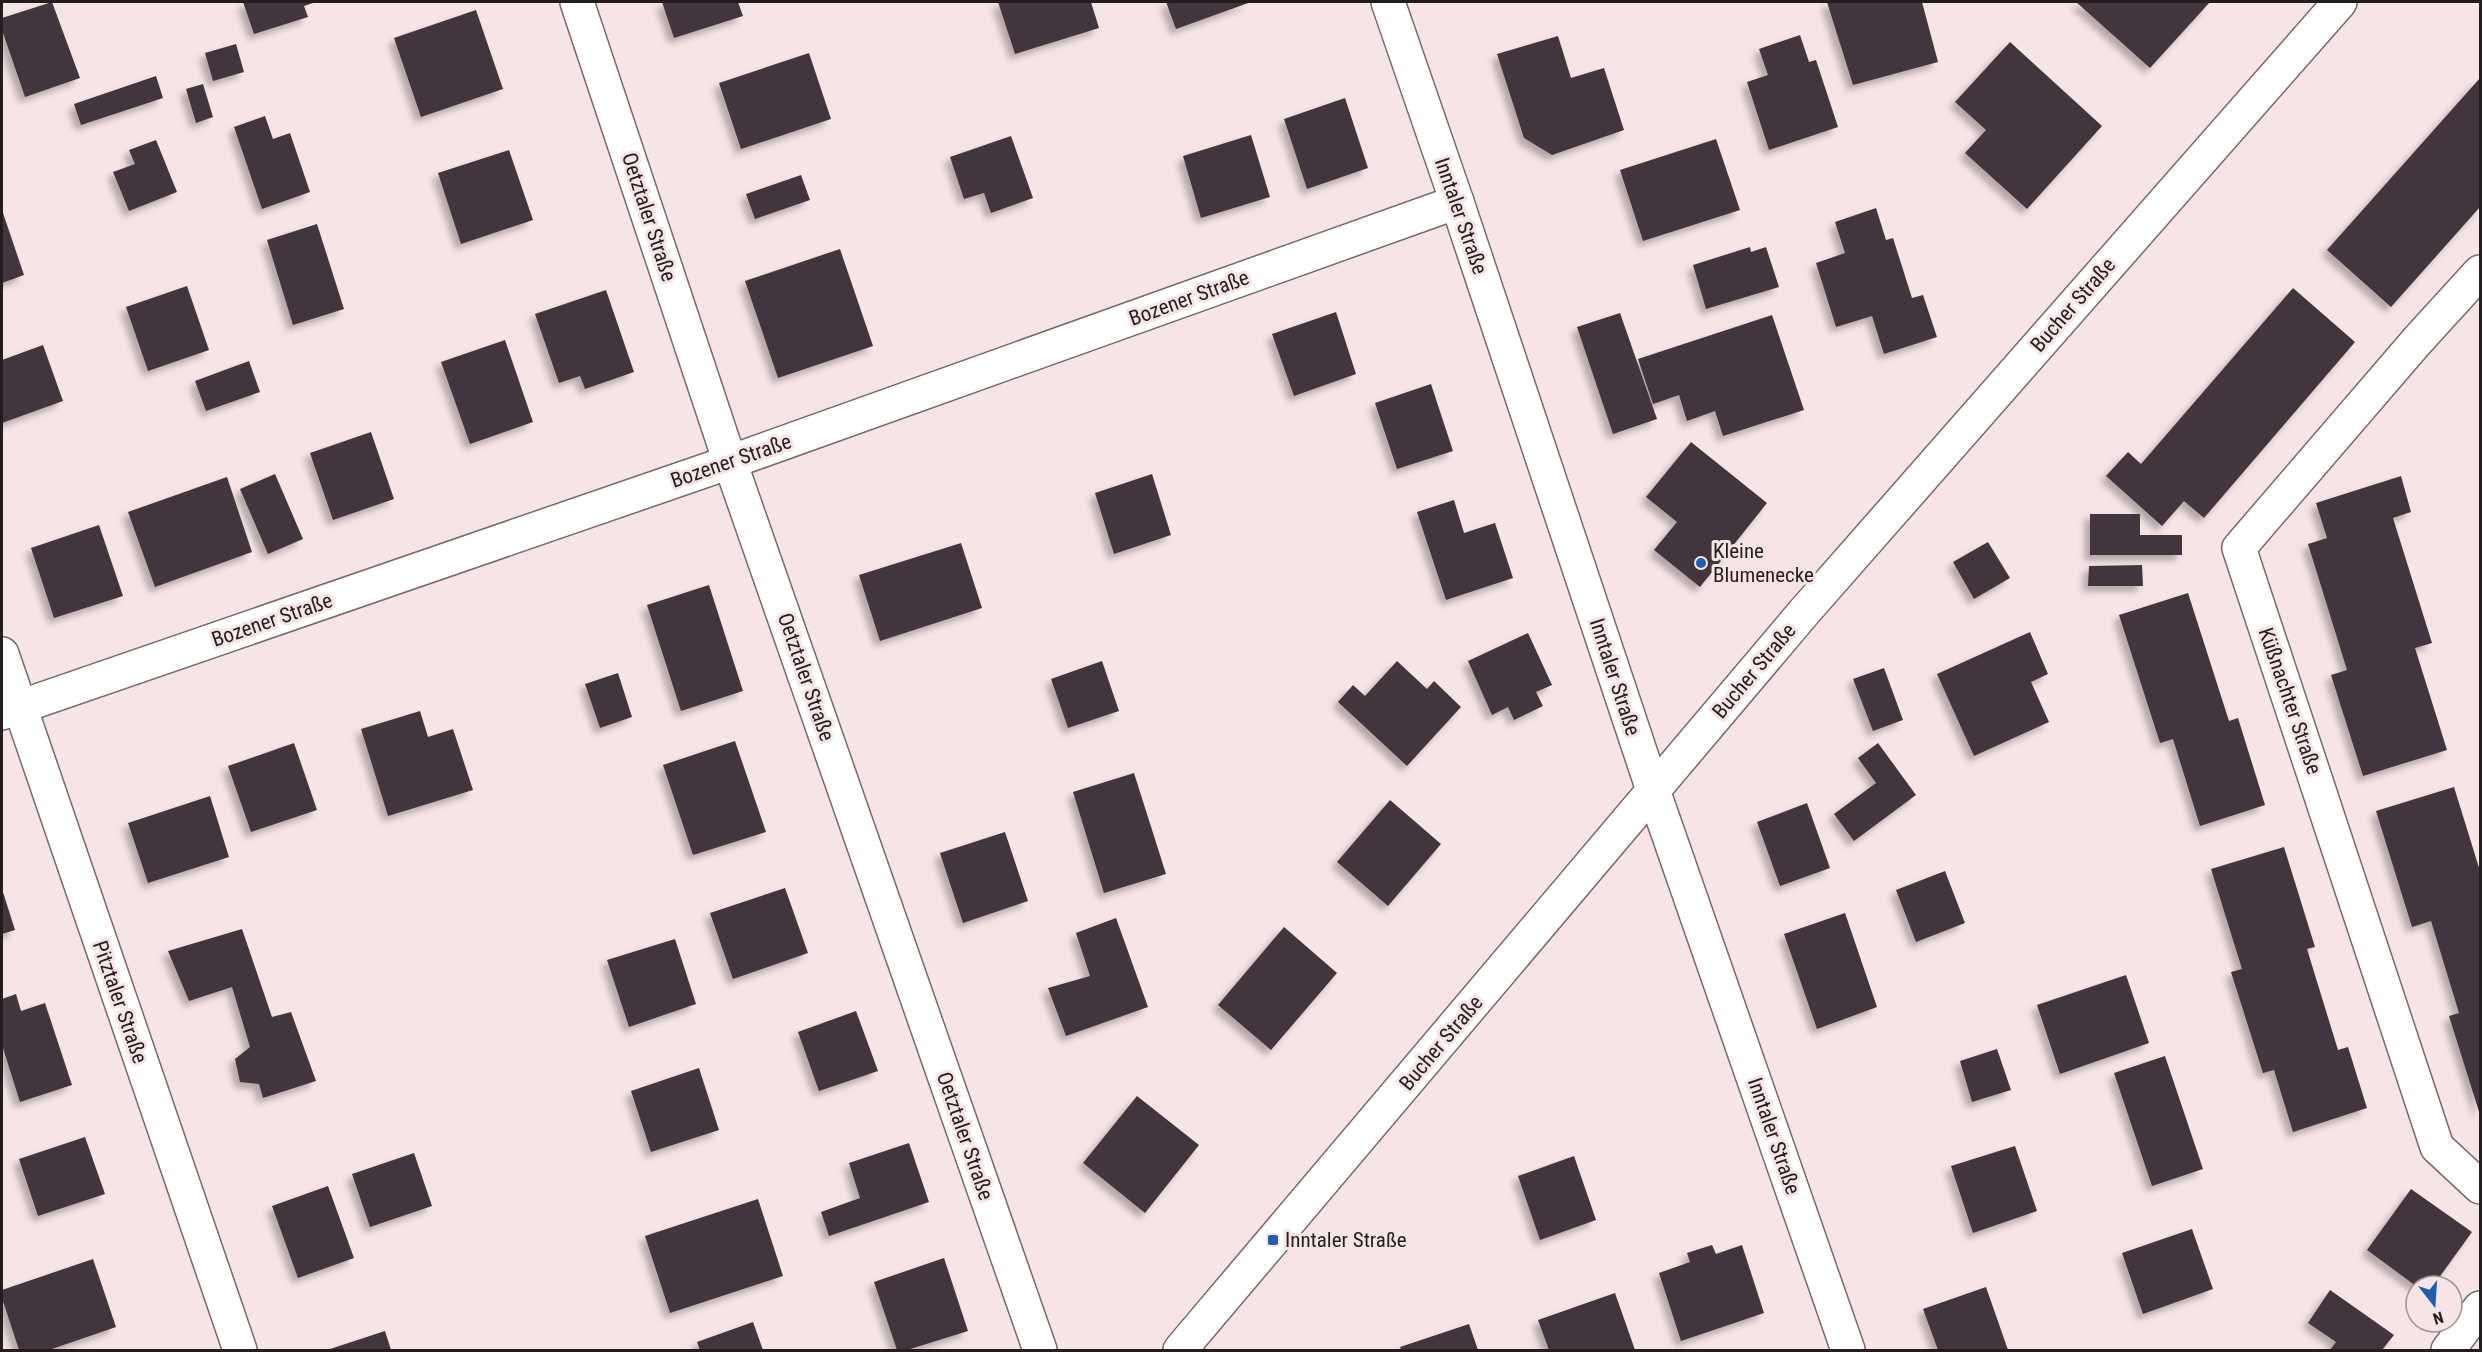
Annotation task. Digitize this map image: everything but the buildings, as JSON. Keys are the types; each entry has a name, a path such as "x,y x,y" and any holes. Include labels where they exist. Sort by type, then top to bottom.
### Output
{"street":[{"name":"Oetztaler Straße","path":"577,2 730,462 1040,1350"},
{"name":"Inntaler Straße","path":"1388,2 1653,790 1848,1350"},
{"name":"Bucher Straße","path":"1180,1350 1805,611 2340,2"},
{"name":"Bozener Straße","path":"11,710 730,462 1457,202"},
{"name":"Küßnachter Straße","path":"2481,272 2417,341 2239,548 2437,1147 2481,1187"},
{"name":"Pitztaler Straße","path":"2,654 11,710 240,1350"},
{"path":"2448,1350 2481,1308"}],"place":[{"name":"Kleine Blumenecke","path":"1701,563"},
{"name":"Inntaler Straße","path":"1273,1240"}]}
